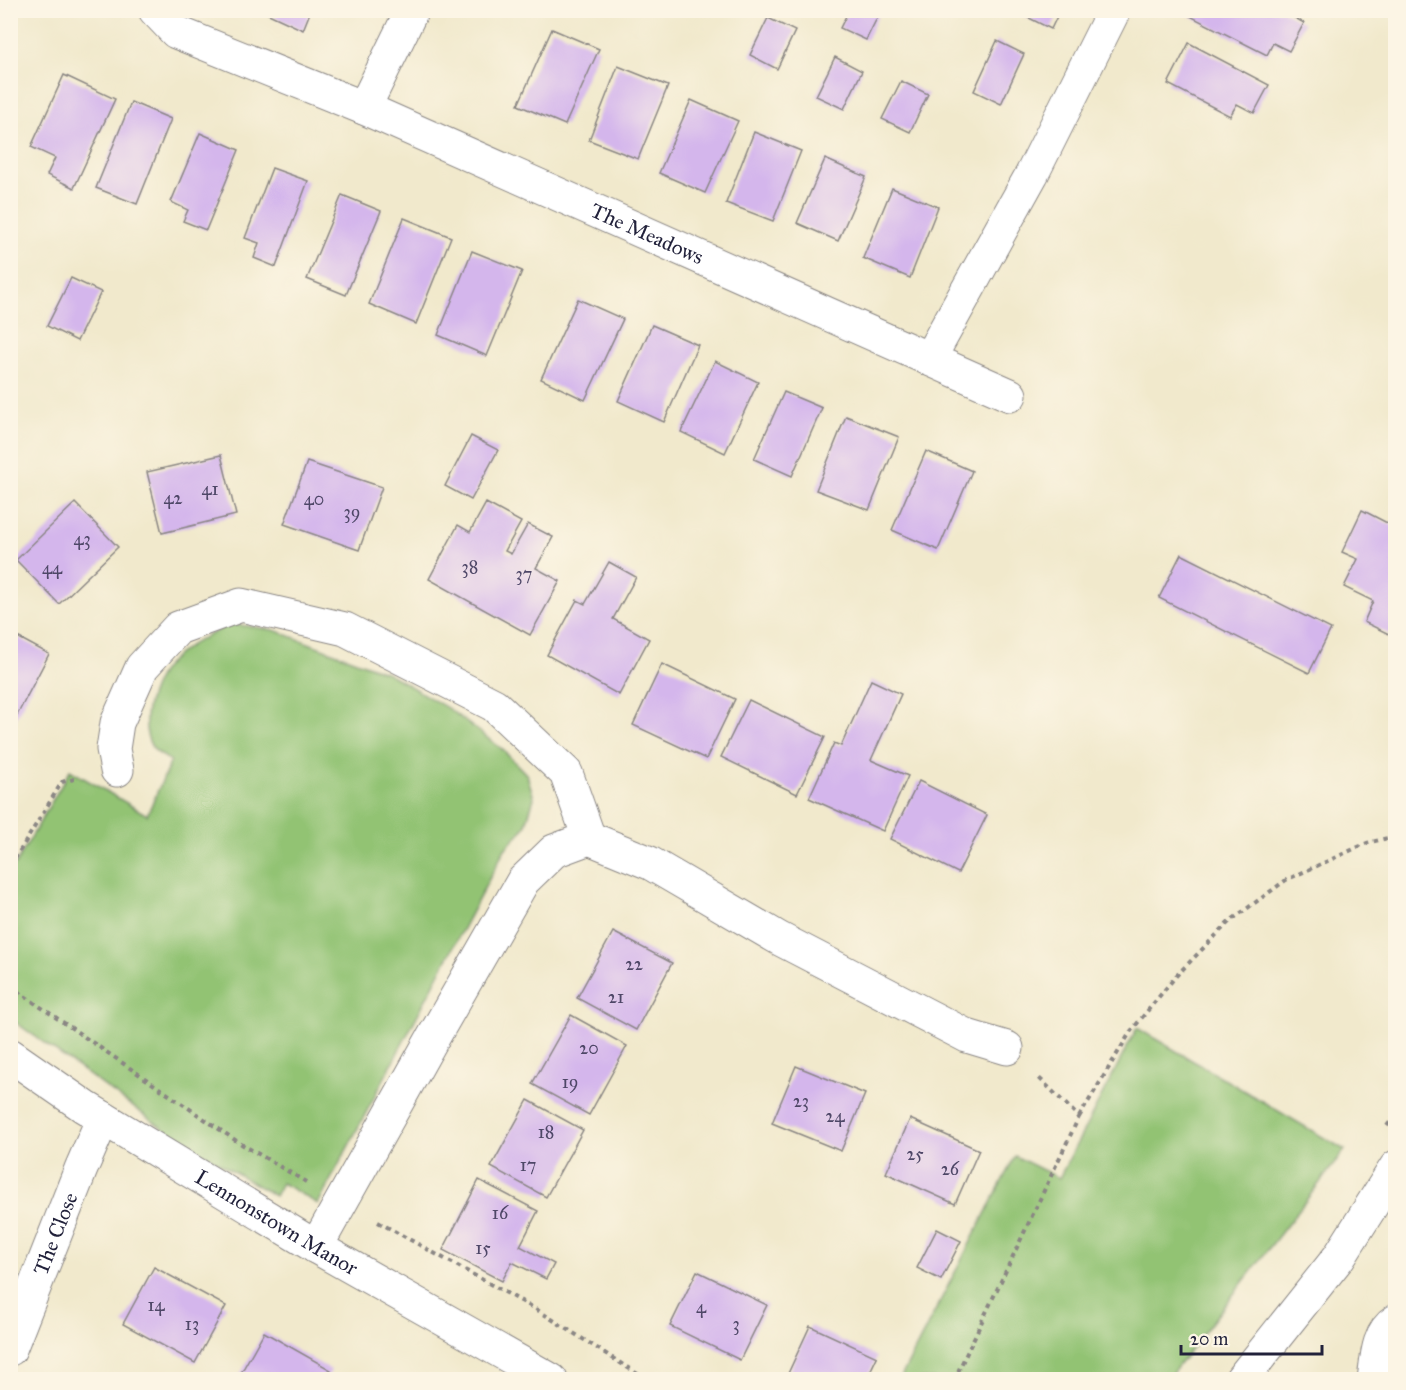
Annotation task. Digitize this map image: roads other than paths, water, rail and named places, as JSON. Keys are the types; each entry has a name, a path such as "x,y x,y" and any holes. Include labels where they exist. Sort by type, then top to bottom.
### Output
{"street":[{"name":"The Meadows","path":"155,10 176,32 364,108 1010,395"},
{"path":"364,108 412,10"},
{"path":"929,359 1032,174 1114,10"},
{"path":"117,770 113,749 117,723 142,667 178,628 241,605 345,629 494,705 566,773 589,838"},
{"path":"316,1247 523,881 554,852 589,838 650,863 780,939 967,1036 1007,1048"},
{"name":"Lennonstown Manor","path":"10,1055 85,1107 316,1247 551,1380"},
{"name":"The Close","path":"10,1349 103,1118"},
{"path":"1241,1380 1340,1257 1395,1167"},
{"path":"1374,1380 1377,1353 1386,1327 1395,1321"}]}
